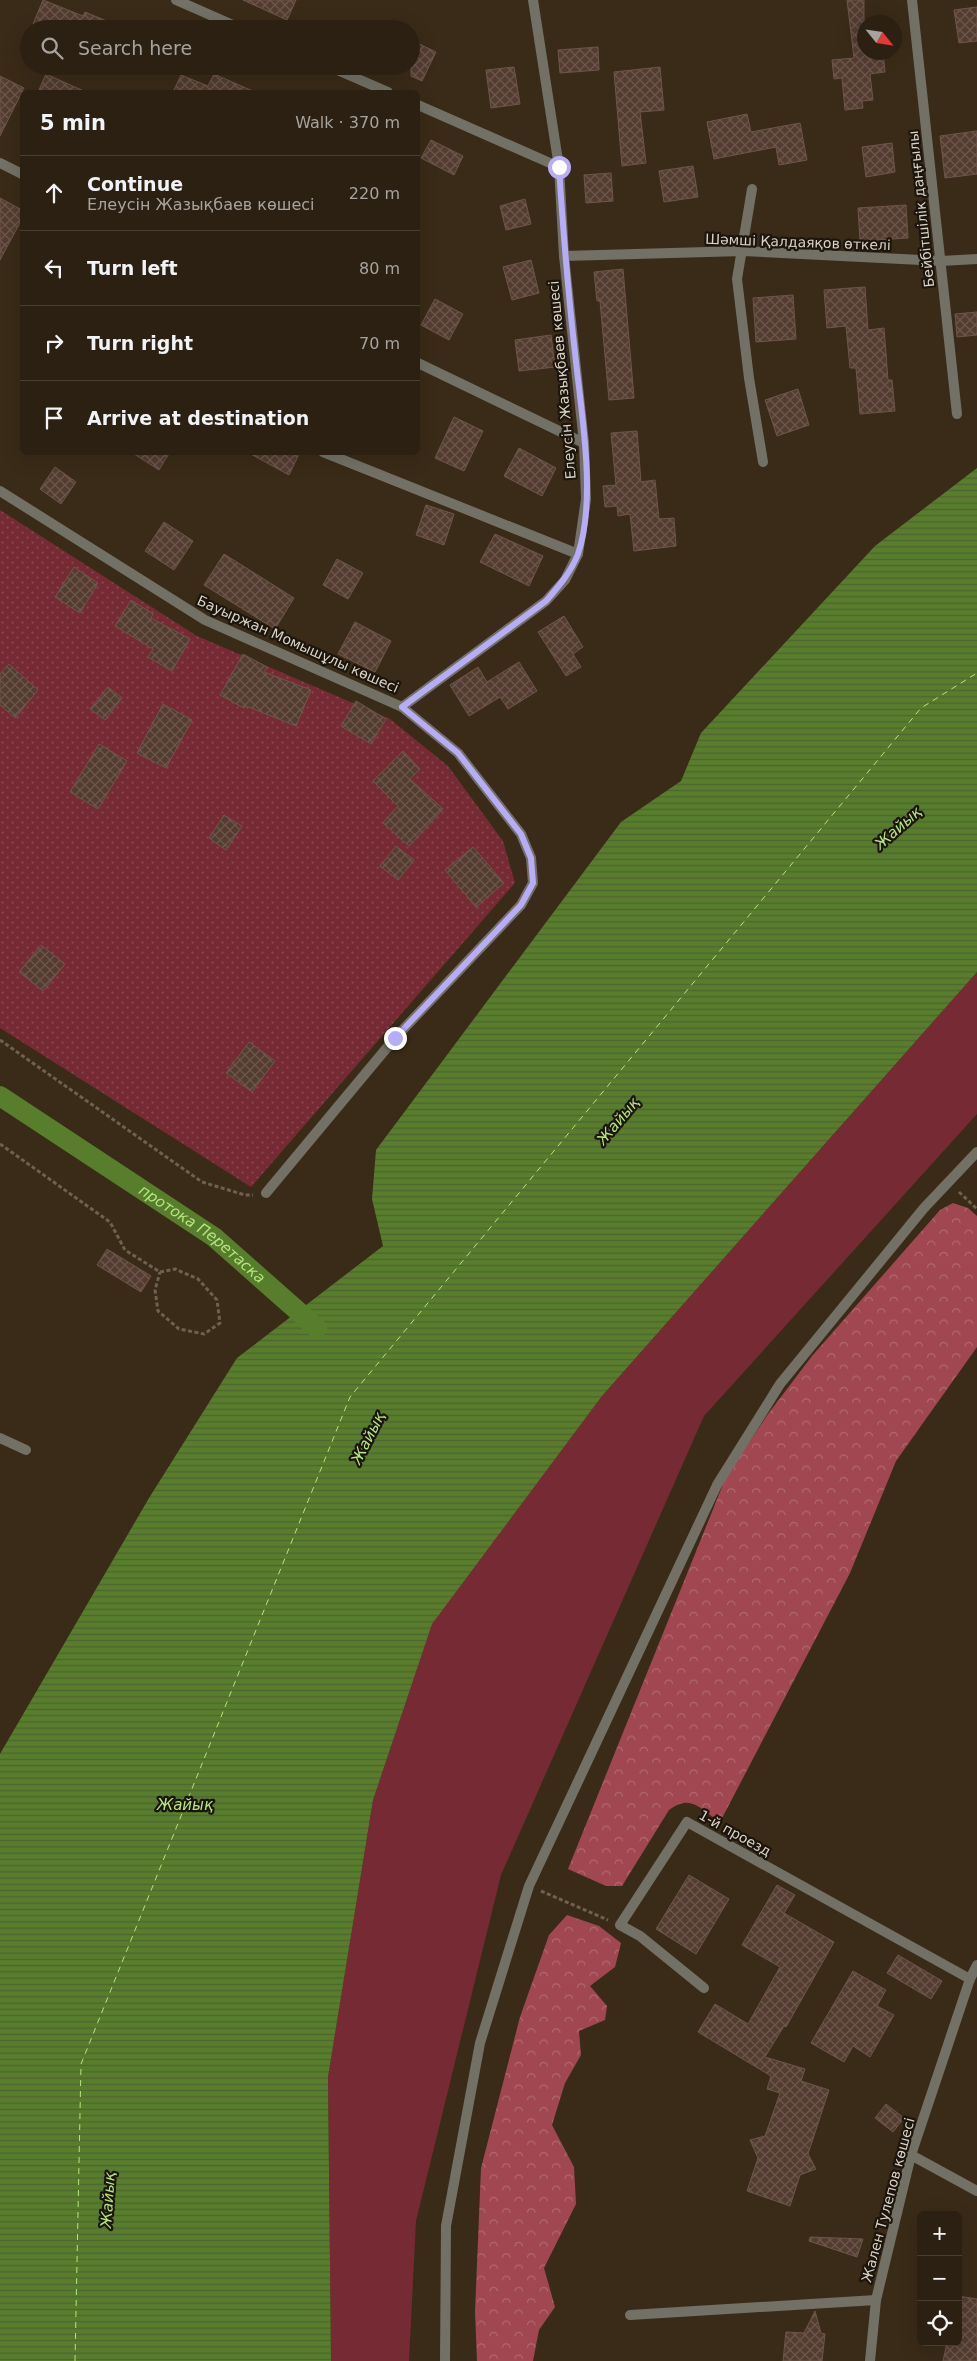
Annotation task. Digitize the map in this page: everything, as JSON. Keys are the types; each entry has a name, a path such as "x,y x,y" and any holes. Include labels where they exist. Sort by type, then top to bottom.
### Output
{"street":[{"path":"176,0 222,20"},
{"name":"Елеусін Жазықбаев көшесі","path":"402,707 546,601 565,580 578,554 586,499 584,443 564,256 559,167 533,0"},
{"name":"Бейбітшілік даңғылы","path":"912,0 957,414"},
{"path":"349,75 383,90"},
{"path":"420,106 559,167"},
{"path":"0,163 20,173"},
{"path":"752,189 738,279 749,378 763,462"},
{"name":"Шәмші Қалдаяқов өткелі","path":"564,256 743,250 941,261 977,259"},
{"path":"420,364 584,443"},
{"path":"330,455 578,554"},
{"name":"Бауыржан Момышұлы көшесі","path":"0,491 205,620 402,707 458,753 521,834 531,858 533,883 521,905 395,1038 266,1193"},
{"path":"445,2361 446,2226 480,2043 529,1886 717,1484 780,1384 924,1208 977,1152"},
{"path":"0,1438 26,1450"},
{"name":"1-й проезд","path":"620,1925 687,1822 970,1979"},
{"path":"620,1925 640,1936 704,1988"},
{"name":"Жален Тулепов көшесі","path":"870,2361 876,2300 911,2155 970,1979 977,1965"},
{"path":"911,2155 977,2191"},
{"path":"630,2315 876,2300"}],"path":[{"path":"0,1040 202,1182 245,1196 266,1193"},
{"path":"0,1144 110,1222 124,1250 160,1272 175,1269 198,1279 217,1300 220,1323 204,1334 179,1329 158,1311 155,1290 160,1272"},
{"path":"948,1183 977,1209"},
{"path":"529,1886 620,1925"}],"shaded area":[{"path":"0,510 197,636 390,719 448,766 503,841 515,883 251,1187 0,1028"},
{"path":"977,972 977,1114 704,1416 501,1875 416,2221 409,2361 331,2361 328,2077 373,1800 432,1623 602,1396"}],"green space":[{"path":"953,1203 968,1208 977,1216 977,1347 896,1461 850,1573 720,1822 701,1808 690,1803 677,1805 669,1810 622,1886 606,1886 568,1869 726,1477 768,1414 812,1356 940,1210"},
{"path":"567,1915 599,1926 621,1943 615,1967 590,1986 607,2006 605,2020 579,2031 581,2055 565,2083 552,2125 574,2167 576,2204 544,2268 555,2307 539,2330 533,2361 477,2361 475,2312 481,2168 520,2017 549,1935"}],"water":[{"name":"Жайық","path":"977,468 977,972 602,1396 432,1624 373,1800 328,2077 331,2361 0,2361 0,1754 149,1498 237,1358 383,1246 372,1199 376,1150 621,822 681,781 701,733 875,546"}],"building":[{"path":"43,0 83,16 85,12 104,20 35,20"},
{"path":"243,0 296,0 287,20"},
{"path":"847,0 864,0 864,15 857,15 857,60 884,60 885,72 870,74 873,100 862,101 863,108 845,110 842,78 834,79 832,60 854,58"},
{"path":"977,7 977,41 959,43 954,10"},
{"path":"420,44 436,52 422,81 411,76 420,75"},
{"path":"598,47 599,70 560,73 558,50"},
{"path":"514,67 520,104 491,108 486,70"},
{"path":"660,67 664,110 640,112 646,163 622,166 614,72"},
{"path":"46,75 48,75 82,90 39,90"},
{"path":"181,75 208,86 214,75 216,75 250,90 174,90"},
{"path":"0,76 24,88 20,90 20,96 0,136"},
{"path":"747,114 751,132 800,123 807,160 779,165 776,147 714,159 707,122"},
{"path":"977,131 977,174 945,178 940,136"},
{"path":"431,140 463,156 454,175 421,158"},
{"path":"892,143 895,172 866,177 862,147"},
{"path":"693,166 698,197 664,202 659,171"},
{"path":"611,173 613,201 586,203 584,175"},
{"path":"0,198 20,209 20,223 0,260"},
{"path":"525,199 531,224 506,230 500,206"},
{"path":"906,205 908,238 860,241 858,208"},
{"path":"531,260 539,293 512,300 503,267"},
{"path":"623,269 634,398 609,400 600,301 597,301 594,272"},
{"path":"865,287 868,330 884,328 888,380 892,380 895,411 860,414 856,368 850,368 846,326 827,328 824,290"},
{"path":"793,295 796,339 756,342 753,298"},
{"path":"435,299 463,314 449,340 421,325"},
{"path":"977,312 977,335 957,337 955,314"},
{"path":"551,335 555,367 519,371 515,340"},
{"path":"798,389 809,425 777,436 765,400"},
{"path":"454,417 483,431 464,471 435,458"},
{"path":"637,431 641,482 655,480 659,519 674,518 676,546 634,551 630,514 618,516 617,506 605,507 603,486 616,485 611,433"},
{"path":"519,448 556,468 542,496 504,476"},
{"path":"136,455 168,455 159,470"},
{"path":"252,455 299,455 289,475"},
{"path":"55,467 76,482 61,504 40,489"},
{"path":"426,505 454,514 444,545 416,535"},
{"path":"164,522 193,541 174,570 145,551"},
{"path":"495,534 543,556 529,586 480,562"},
{"path":"224,554 294,598 275,629 204,585"},
{"path":"337,559 363,573 348,599 323,585"},
{"path":"74,567 98,583 80,613 55,597"},
{"path":"131,600 153,614 151,618 190,639 172,671 148,657 153,649 115,626"},
{"path":"564,616 583,647 573,654 581,667 566,676 538,632"},
{"path":"355,622 391,641 375,672 338,654"},
{"path":"243,654 267,667 264,672 311,690 296,726 246,706 244,708 220,695"},
{"path":"519,662 537,691 508,709 500,697 469,716 450,685 478,667 487,682"},
{"path":"9,664 38,690 15,718 0,705 0,674"},
{"path":"108,687 122,698 105,720 90,709"},
{"path":"356,701 386,719 371,744 341,726"},
{"path":"163,704 192,720 166,768 137,753"},
{"path":"99,744 127,761 98,809 70,792"},
{"path":"403,751 420,769 410,779 443,809 409,846 383,823 398,806 373,781"},
{"path":"224,815 242,826 226,850 209,838"},
{"path":"396,846 414,860 398,880 380,866"},
{"path":"473,847 504,883 476,907 445,870"},
{"path":"41,945 65,964 43,991 19,972"},
{"path":"249,1042 275,1061 252,1092 226,1073"},
{"path":"107,1249 151,1276 141,1292 97,1265"},
{"path":"689,1875 729,1899 696,1954 656,1929"},
{"path":"777,1885 795,1895 784,1913 834,1942 786,2027 784,2026 765,2057 805,2069 801,2081 829,2090 808,2154 816,2169 800,2175 790,2206 747,2191 758,2158 750,2140 765,2136 780,2093 767,2089 771,2076 698,2032 715,2004 748,2024 780,1967 742,1945"},
{"path":"898,1955 942,1981 931,1999 887,1973"},
{"path":"853,1971 886,1990 877,2006 894,2015 870,2057 853,2046 844,2062 811,2043"},
{"path":"886,2104 904,2118 893,2132 875,2118"},
{"path":"810,2237 863,2239 857,2257 809,2241"},
{"path":"962,2297 977,2299 977,2361 943,2361 946,2346 962,2346"},
{"path":"815,2311 821,2333 825,2334 822,2361 783,2361 786,2332 804,2333"}],"waterway":[{"name":"протока Перетаска","path":"0,1096 214,1237 317,1328"}],"ferry route":[{"path":"75,2361 81,2064 350,1397 921,708 977,673"}],"route":[{"path":"395,1038 521,905 533,883 531,858 521,834 458,753 402,707 546,601 565,580 578,554 584,527 586,499 584,443 564,256 559,167"}]}
